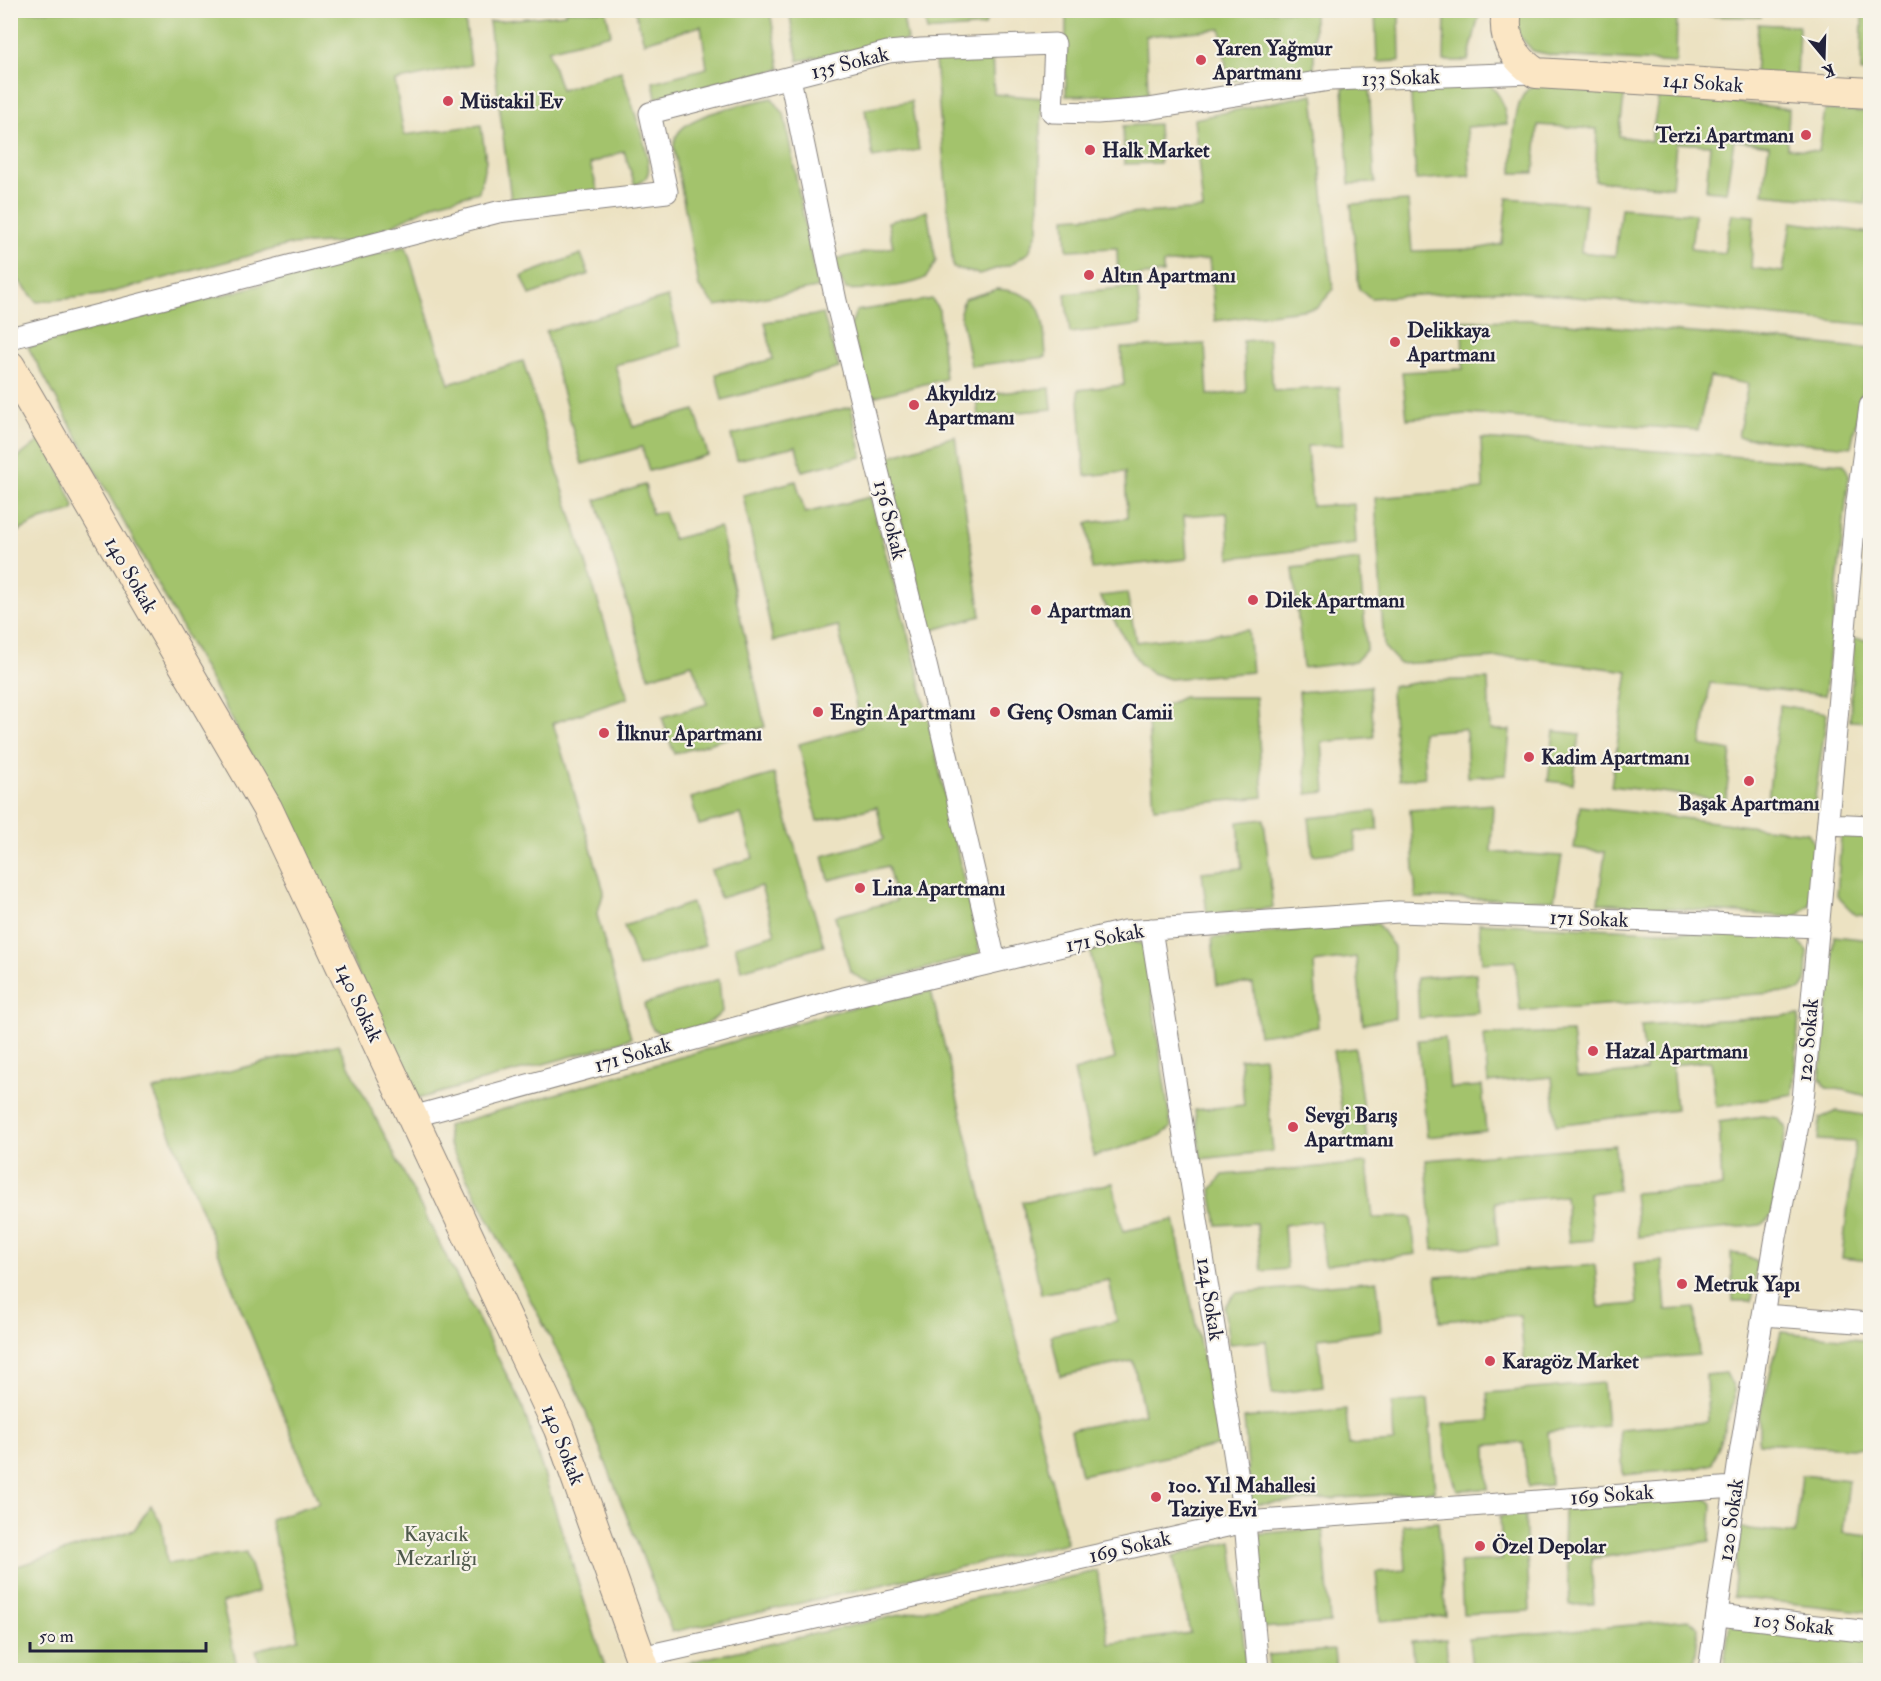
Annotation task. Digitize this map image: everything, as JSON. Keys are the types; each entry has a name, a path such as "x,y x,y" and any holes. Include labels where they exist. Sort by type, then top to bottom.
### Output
{"main road":[{"path":"1507,10 1505,29 1509,45 1518,60 1536,73"},
{"name":"141 Sokak","path":"1536,73 1870,93"},
{"name":"140 Sokak","path":"10,366 267,808 559,1429 643,1664"}],"street":[{"name":"135 Sokak","path":"10,338 498,212 667,192 650,113 888,52 1055,44 1052,112"},
{"name":"133 Sokak","path":"1052,112 1097,113 1148,109 1330,80 1536,73"},
{"name":"136 Sokak","path":"790,78 836,301 927,669 995,961"},
{"name":"120 Sokak","path":"1709,1671 1735,1486 1763,1315 1803,1100 1856,517 1870,406"},
{"path":"1828,824 1870,826"},
{"name":"171 Sokak","path":"412,1117 768,1018 1125,931 1399,912 1819,927"},
{"name":"124 Sokak","path":"1151,928 1245,1521 1258,1671"},
{"path":"1763,1315 1870,1323"},
{"name":"169 Sokak","path":"643,1664 1245,1521 1735,1486"},
{"name":"103 Sokak","path":"1718,1615 1870,1632"}],"green space":[{"path":"923,10 988,11 985,26 927,31"},
{"path":"1647,10 1647,14 1677,15 1676,63 1557,56 1533,51 1514,30 1518,11"},
{"path":"10,11 464,11 471,65 395,81 404,135 481,125 486,161 479,192 437,203 393,225 349,242 289,245 101,295 37,302 11,271"},
{"path":"566,11 606,11 611,34 548,50 561,90 621,71 647,153 648,173 643,181 635,185 624,151 590,164 599,194 511,200 489,22 565,14"},
{"path":"635,11 770,11 780,69 656,98 653,82 707,68 701,26 644,42"},
{"path":"789,11 902,11 907,40 798,61"},
{"path":"1066,11 1314,11 1314,73 1228,81 1221,29 1146,36 1148,94 1066,96"},
{"path":"1375,11 1399,11 1400,61 1377,62"},
{"path":"1445,11 1480,11 1468,61 1444,61"},
{"path":"1691,11 1761,11 1761,17 1691,16"},
{"path":"1862,11 1870,11 1870,71 1861,72"},
{"path":"1758,24 1799,26 1797,78 1755,76"},
{"path":"963,53 992,55 994,94 1042,98 1038,230 1029,252 1012,264 979,274 953,268 935,60"},
{"path":"1410,82 1487,82 1499,96 1507,124 1467,127 1470,176 1416,180"},
{"path":"1538,85 1625,90 1619,136 1651,141 1659,93 1789,109 1787,148 1819,151 1825,110 1870,112 1870,150 1865,204 1763,194 1769,145 1734,140 1726,192 1706,190 1710,145 1676,143 1672,187 1595,181 1597,129 1538,125 1534,173 1512,173 1514,128 1519,105 1529,88"},
{"path":"1369,86 1375,183 1349,184 1343,87"},
{"path":"1313,94 1333,290 1317,308 1215,321 1209,259 1163,264 1163,273 1118,278 1117,248 1067,250 1065,218 1203,209 1194,119"},
{"path":"772,98 784,114 817,288 716,306 699,287 674,148 675,140 684,127 706,115"},
{"path":"911,101 919,150 873,158 865,109"},
{"path":"1158,124 1160,163 1124,164 1123,126"},
{"path":"1507,198 1586,204 1581,252 1615,256 1621,208 1695,214 1691,249 1724,253 1732,214 1754,216 1751,268 1783,272 1791,222 1870,233 1870,325 1503,290 1371,298 1359,289 1351,204 1408,201 1412,251 1476,249 1502,244"},
{"path":"927,211 936,261 926,277 900,285 846,289 840,279 834,259 893,247 888,222"},
{"path":"406,246 449,384 523,361 628,698 553,723 604,891 597,915 631,1038 417,1099 280,807 28,347"},
{"path":"581,254 589,274 530,295 522,276"},
{"path":"1137,286 1141,325 1070,333 1065,294"},
{"path":"997,289 1025,295 1039,309 1044,329 1046,357 971,366 960,312 964,299"},
{"path":"668,297 682,346 615,365 633,427 695,410 708,455 649,471 642,447 582,464 546,331"},
{"path":"932,299 939,310 945,379 872,397 850,328 856,311"},
{"path":"823,314 839,368 722,400 716,374 773,359 765,322"},
{"path":"1529,320 1870,349 1851,447 1738,437 1748,384 1710,377 1698,430 1467,414 1407,419 1402,372 1463,369 1462,321"},
{"path":"1269,339 1273,391 1339,387 1343,445 1307,446 1312,506 1354,504 1356,544 1230,558 1227,513 1184,516 1187,559 1092,569 1087,523 1127,518 1125,472 1085,476 1078,390 1124,385 1121,348 1205,344 1208,395 1246,392 1243,341"},
{"path":"1050,388 1052,409 978,416 976,395"},
{"path":"851,407 862,457 802,471 796,446 737,460 731,435"},
{"path":"955,436 981,616 930,631 885,458"},
{"path":"1481,439 1844,464 1849,475 1825,695 1710,683 1701,745 1731,751 1726,800 1611,786 1628,671 1513,657 1400,664 1384,647 1375,498 1483,489"},
{"path":"39,441 49,445 74,506 73,511 41,520 11,535 11,463"},
{"path":"796,481 805,513 870,497 916,664 980,954 872,983 850,971 835,916 896,901 888,866 829,880 823,856 884,839 877,807 817,821 799,744 861,727 838,626 773,641 743,495"},
{"path":"645,485 652,514 664,512 673,539 720,527 765,727 674,754 662,717 707,704 692,664 649,677 596,500"},
{"path":"1359,560 1367,649 1355,662 1303,668 1293,568"},
{"path":"1127,593 1136,642 1248,630 1252,672 1170,679 1152,673 1139,663 1100,596"},
{"path":"1854,639 1870,640 1870,722 1850,721"},
{"path":"1488,679 1490,730 1510,730 1506,775 1468,777 1464,729 1422,732 1425,777 1399,780 1392,687 1426,681"},
{"path":"1370,686 1374,737 1322,742 1326,792 1307,794 1299,692"},
{"path":"1183,697 1256,697 1263,797 1154,808 1148,722 1151,712"},
{"path":"1780,705 1827,713 1814,805 1808,808 1767,806"},
{"path":"1554,731 1580,734 1573,784 1548,781"},
{"path":"774,774 824,946 741,970 735,946 775,934 761,886 720,898 711,870 753,858 741,814 699,825 691,798"},
{"path":"1493,804 1491,852 1562,856 1554,900 1416,898 1410,810"},
{"path":"1580,806 1808,833 1817,849 1810,904 1795,917 1598,903 1605,852 1574,848"},
{"path":"1376,811 1378,829 1355,832 1356,850 1313,855 1309,818"},
{"path":"1264,819 1273,908 1207,914 1202,872 1242,868 1238,822"},
{"path":"1841,836 1870,836 1870,916 1856,915 1837,896"},
{"path":"692,903 705,945 638,967 624,926"},
{"path":"1377,923 1394,947 1395,1018 1363,1024 1356,957 1314,963 1318,1027 1259,1035 1253,984 1217,985 1212,938"},
{"path":"1479,923 1795,937 1807,951 1806,982 1800,991 1520,1011 1515,961 1482,963"},
{"path":"1834,936 1870,940 1870,1097 1826,1088 1820,1078"},
{"path":"1125,940 1144,944 1171,1128 1158,1137 1094,1156 1074,1071 1115,1059 1090,952"},
{"path":"1476,973 1479,1013 1419,1018 1417,978"},
{"path":"719,979 722,1012 714,1019 699,1027 674,1034 659,1033 654,1030 644,1004"},
{"path":"931,991 1067,1543 672,1632 576,1387 449,1144 447,1126 833,1012"},
{"path":"1799,1015 1793,1094 1716,1107 1711,1061 1672,1065 1676,1110 1556,1125 1552,1077 1488,1083 1484,1035 1572,1032 1577,1077 1646,1071 1641,1025"},
{"path":"1445,1038 1450,1088 1482,1086 1486,1131 1427,1137 1418,1040"},
{"name":"Kayacık Mezarlığı","path":"338,1044 522,1405 606,1670 307,1670 306,1667 290,1670 261,1670 256,1650 299,1639 270,1519 319,1503 153,1090"},
{"path":"1355,1048 1367,1139 1346,1142 1333,1051"},
{"path":"1264,1057 1273,1151 1201,1159 1195,1110 1244,1105 1240,1059"},
{"path":"1837,1111 1870,1116 1870,1261 1842,1258 1855,1142 1818,1140 1820,1118"},
{"path":"1762,1116 1778,1118 1786,1128 1772,1215 1761,1225 1638,1237 1634,1193 1722,1187 1719,1122"},
{"path":"1615,1145 1618,1190 1589,1193 1593,1240 1569,1242 1565,1196 1495,1202 1498,1245 1433,1250 1426,1160"},
{"path":"1367,1163 1373,1218 1411,1217 1416,1254 1325,1265 1320,1221 1284,1225 1287,1269 1262,1271 1256,1223 1217,1225 1211,1190 1223,1175"},
{"path":"1113,1183 1123,1231 1174,1220 1221,1445 1081,1475 1071,1430 1144,1414 1133,1361 1060,1376 1051,1335 1117,1321 1109,1280 1041,1294 1022,1202"},
{"path":"1731,1253 1745,1255 1757,1261 1752,1301 1733,1301"},
{"path":"1662,1261 1666,1310 1695,1308 1699,1355 1525,1368 1520,1315 1440,1321 1436,1277 1595,1265 1599,1307 1637,1304 1634,1263"},
{"path":"1377,1281 1381,1331 1318,1338 1323,1387 1272,1394 1266,1341 1229,1344 1224,1307 1236,1293"},
{"path":"1781,1332 1870,1341 1870,1449 1759,1443 1759,1417"},
{"path":"1726,1373 1734,1389 1734,1401 1712,1464 1698,1468 1623,1475 1620,1429 1708,1422 1706,1375"},
{"path":"1603,1383 1607,1426 1548,1432 1551,1485 1528,1487 1523,1443 1487,1445 1488,1489 1457,1490 1447,1456 1443,1424 1489,1421 1487,1393"},
{"path":"1428,1400 1435,1491 1251,1505 1244,1418 1346,1409 1349,1445 1394,1442 1392,1403"},
{"path":"1802,1475 1849,1480 1843,1532 1870,1535 1870,1612 1733,1597 1740,1528 1795,1534"},
{"path":"1707,1498 1712,1504 1710,1541 1591,1559 1594,1604 1570,1605 1567,1555 1563,1555 1564,1509"},
{"path":"151,1505 162,1525 167,1564 246,1552 258,1592 222,1603 238,1670 194,1670 191,1658 113,1670 11,1670 11,1568 134,1530"},
{"path":"1525,1515 1530,1611 1463,1614 1460,1562 1502,1560 1500,1516"},
{"path":"1438,1522 1446,1616 1380,1621 1376,1572 1406,1570 1403,1525"},
{"path":"1323,1528 1330,1623 1262,1628 1255,1534"},
{"path":"1232,1541 1247,1670 676,1670 675,1665 1097,1571 1109,1644 1190,1633 1173,1556"},
{"path":"1689,1620 1699,1627 1694,1670 1674,1670 1673,1661 1632,1665 1632,1670 1472,1670 1469,1639"},
{"path":"1730,1623 1870,1640 1870,1670 1723,1670"},
{"path":"1446,1639 1448,1670 1415,1670 1412,1642"},
{"path":"1334,1650 1336,1670 1269,1670 1268,1655"}],"place":[{"name":"Yaren Yağmur Apartmanı","path":"1201,60"},
{"name":"Müstakil Ev","path":"448,101"},
{"name":"Terzi Apartmanı","path":"1806,135"},
{"name":"Halk Market","path":"1090,150"},
{"name":"Altın Apartmanı","path":"1089,275"},
{"name":"Delikkaya Apartmanı","path":"1395,342"},
{"name":"Akyıldız Apartmanı","path":"914,405"},
{"name":"Dilek Apartmanı","path":"1253,600"},
{"name":"Apartman","path":"1036,610"},
{"name":"Engin Apartmanı","path":"818,712"},
{"name":"Genç Osman Camii","path":"995,712"},
{"name":"İlknur Apartmanı","path":"604,733"},
{"name":"Kadim Apartmanı","path":"1529,757"},
{"name":"Başak Apartmanı","path":"1749,781"},
{"name":"Lina Apartmanı","path":"860,888"},
{"name":"Hazal Apartmanı","path":"1593,1051"},
{"name":"Sevgi Barış Apartmanı","path":"1293,1127"},
{"name":"Metruk Yapı","path":"1682,1284"},
{"name":"Karagöz Market","path":"1490,1361"},
{"name":"100. Yıl Mahallesi Taziye Evi","path":"1156,1497"},
{"name":"Özel Depolar","path":"1480,1546"}]}
